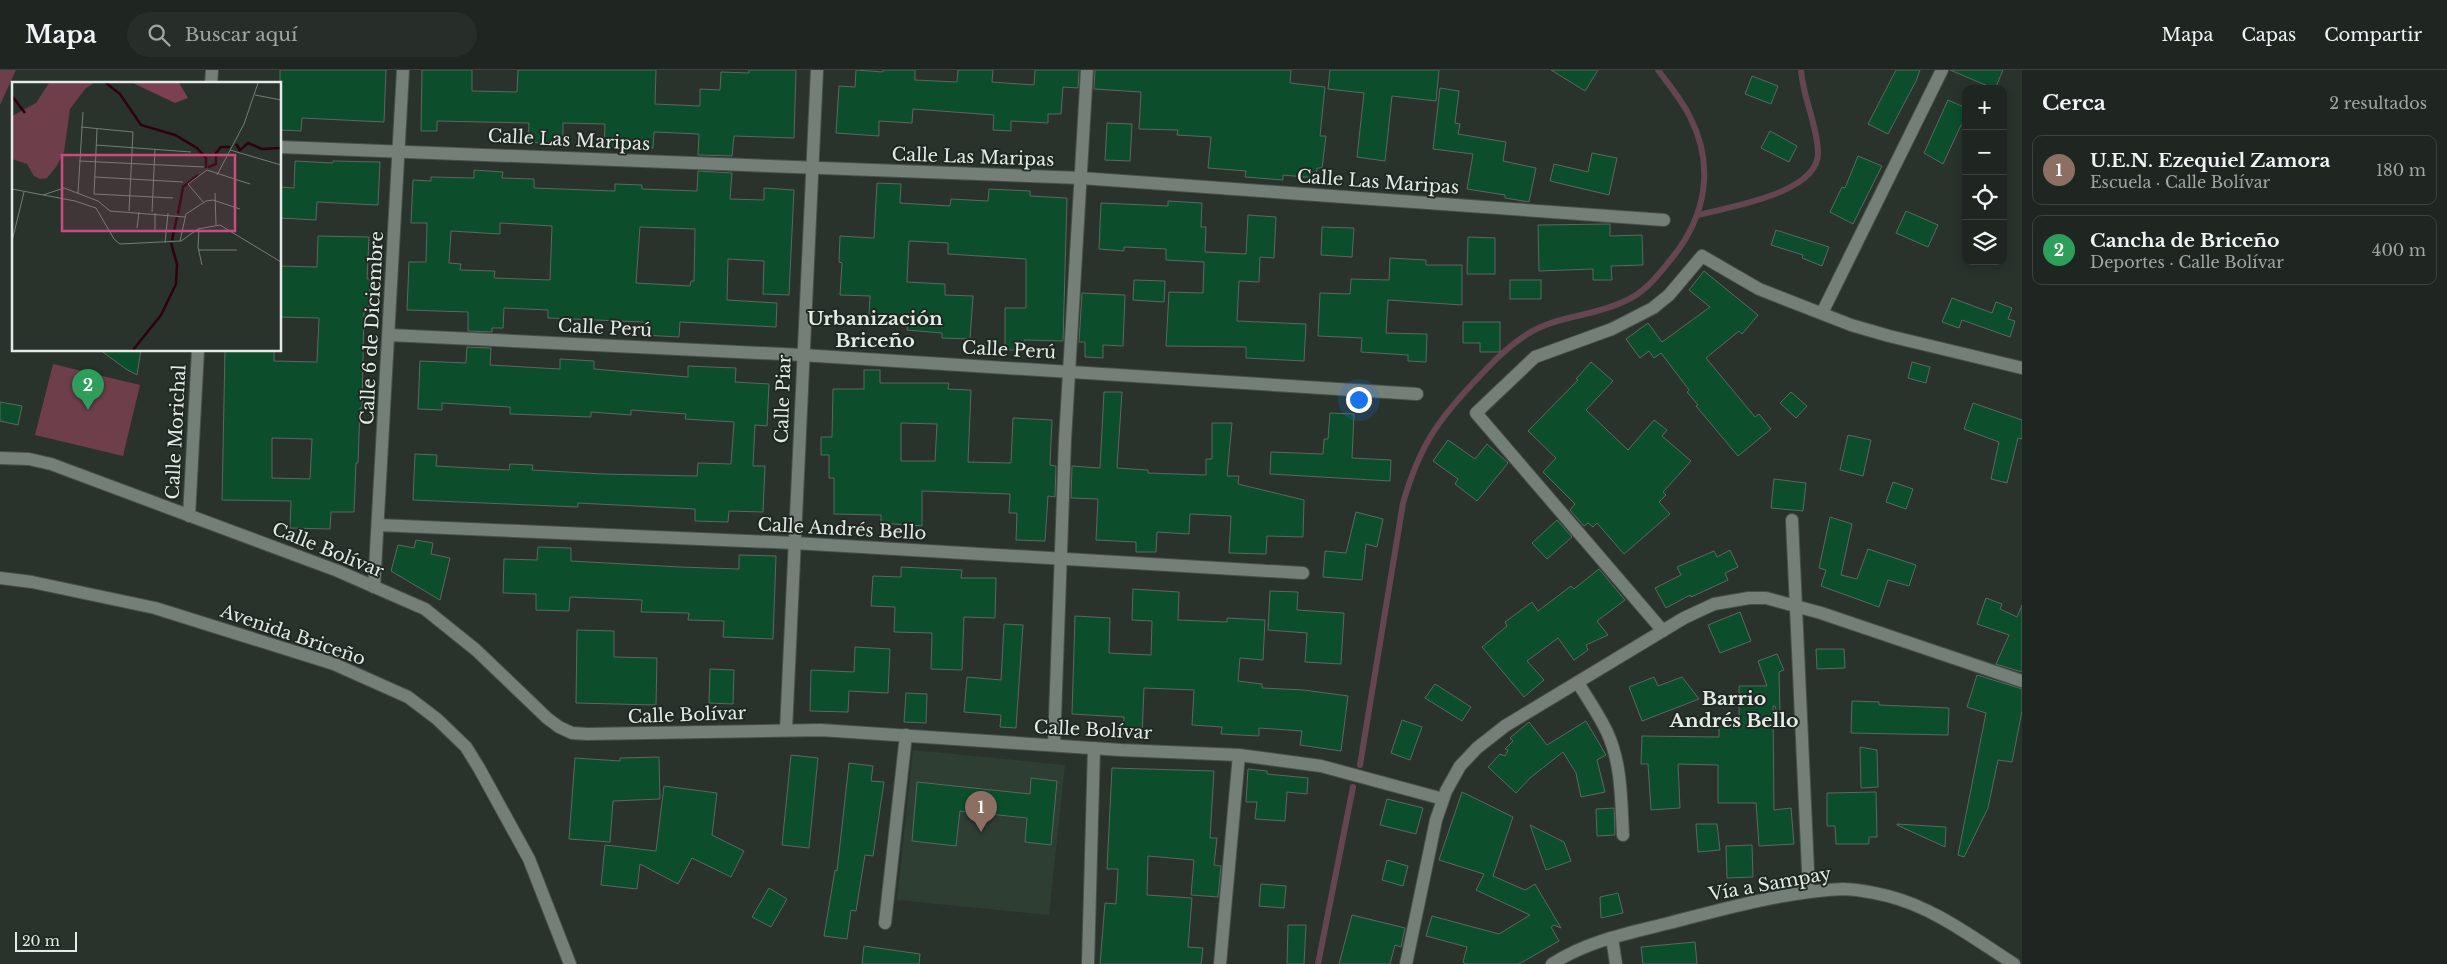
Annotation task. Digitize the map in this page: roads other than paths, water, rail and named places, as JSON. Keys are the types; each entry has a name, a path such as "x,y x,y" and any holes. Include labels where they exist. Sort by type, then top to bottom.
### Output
{"street":[{"name":"Calle 6 de Diciembre","path":"374,587 403,70"},
{"name":"Calle Piar","path":"786,730 802,355 817,70"},
{"path":"1054,745 1069,371 1087,70"},
{"path":"1822,313 1942,70"},
{"name":"Calle Las Maripas","path":"281,147 400,150 811,169 1081,178 1664,220"},
{"path":"1663,631 1476,413 1535,357 1550,350 1594,337 1653,308 1669,295 1702,256 1759,290 1822,313 1888,336 2022,368"},
{"name":"Calle Perú","path":"389,335 802,355 1417,394"},
{"name":"Calle Morichal","path":"189,516 198,351"},
{"name":"Calle Bolívar","path":"0,458 29,459 51,464 338,571 425,609 470,644 547,718 559,727 572,732 614,735 786,730 906,735 1094,748 1239,755 1321,766 1443,798"},
{"path":"1792,520 1809,892"},
{"name":"Calle Andrés Bello","path":"378,525 794,543 1304,573"},
{"name":"Avenida Briceño","path":"0,578 32,582 155,608 334,664 408,697 437,719 466,747 479,768 529,859 570,964"},
{"path":"1406,964 1436,820 1443,798 1460,766 1477,748 1505,726 1684,618 1714,604 1766,598 1796,606 2022,681"},
{"path":"1578,682 1608,733 1613,748 1620,784 1623,835"},
{"path":"885,923 906,735"},
{"path":"1088,964 1094,748"},
{"path":"1220,964 1239,755"},
{"name":"Vía a Sampay","path":"1552,964 1593,943 1717,910 1809,892 1846,889 1887,896 1918,906 1950,922 2014,964"},
{"path":"1612,938 1616,964"}],"waterway":[{"path":"1360,765 1403,503 1416,466 1430,437 1461,396 1512,345 1538,328 1550,323 1613,306 1639,293 1672,258 1684,242 1693,225 1703,190 1703,154 1698,135 1687,111 1658,70"},
{"path":"1698,215 1770,196 1789,188 1804,178 1815,166 1818,152 1817,142 1804,91 1801,70"},
{"path":"1318,964 1353,787"}],"place":[{"name":"Cancha de Briceño","path":"88,410"},
{"name":"U.E.N. Ezequiel Zamora","path":"981,832"}],"district":[{"name":"Urbanización Briceño","path":"875,329"},
{"name":"Barrio Andrés Bello","path":"1734,709"}]}
